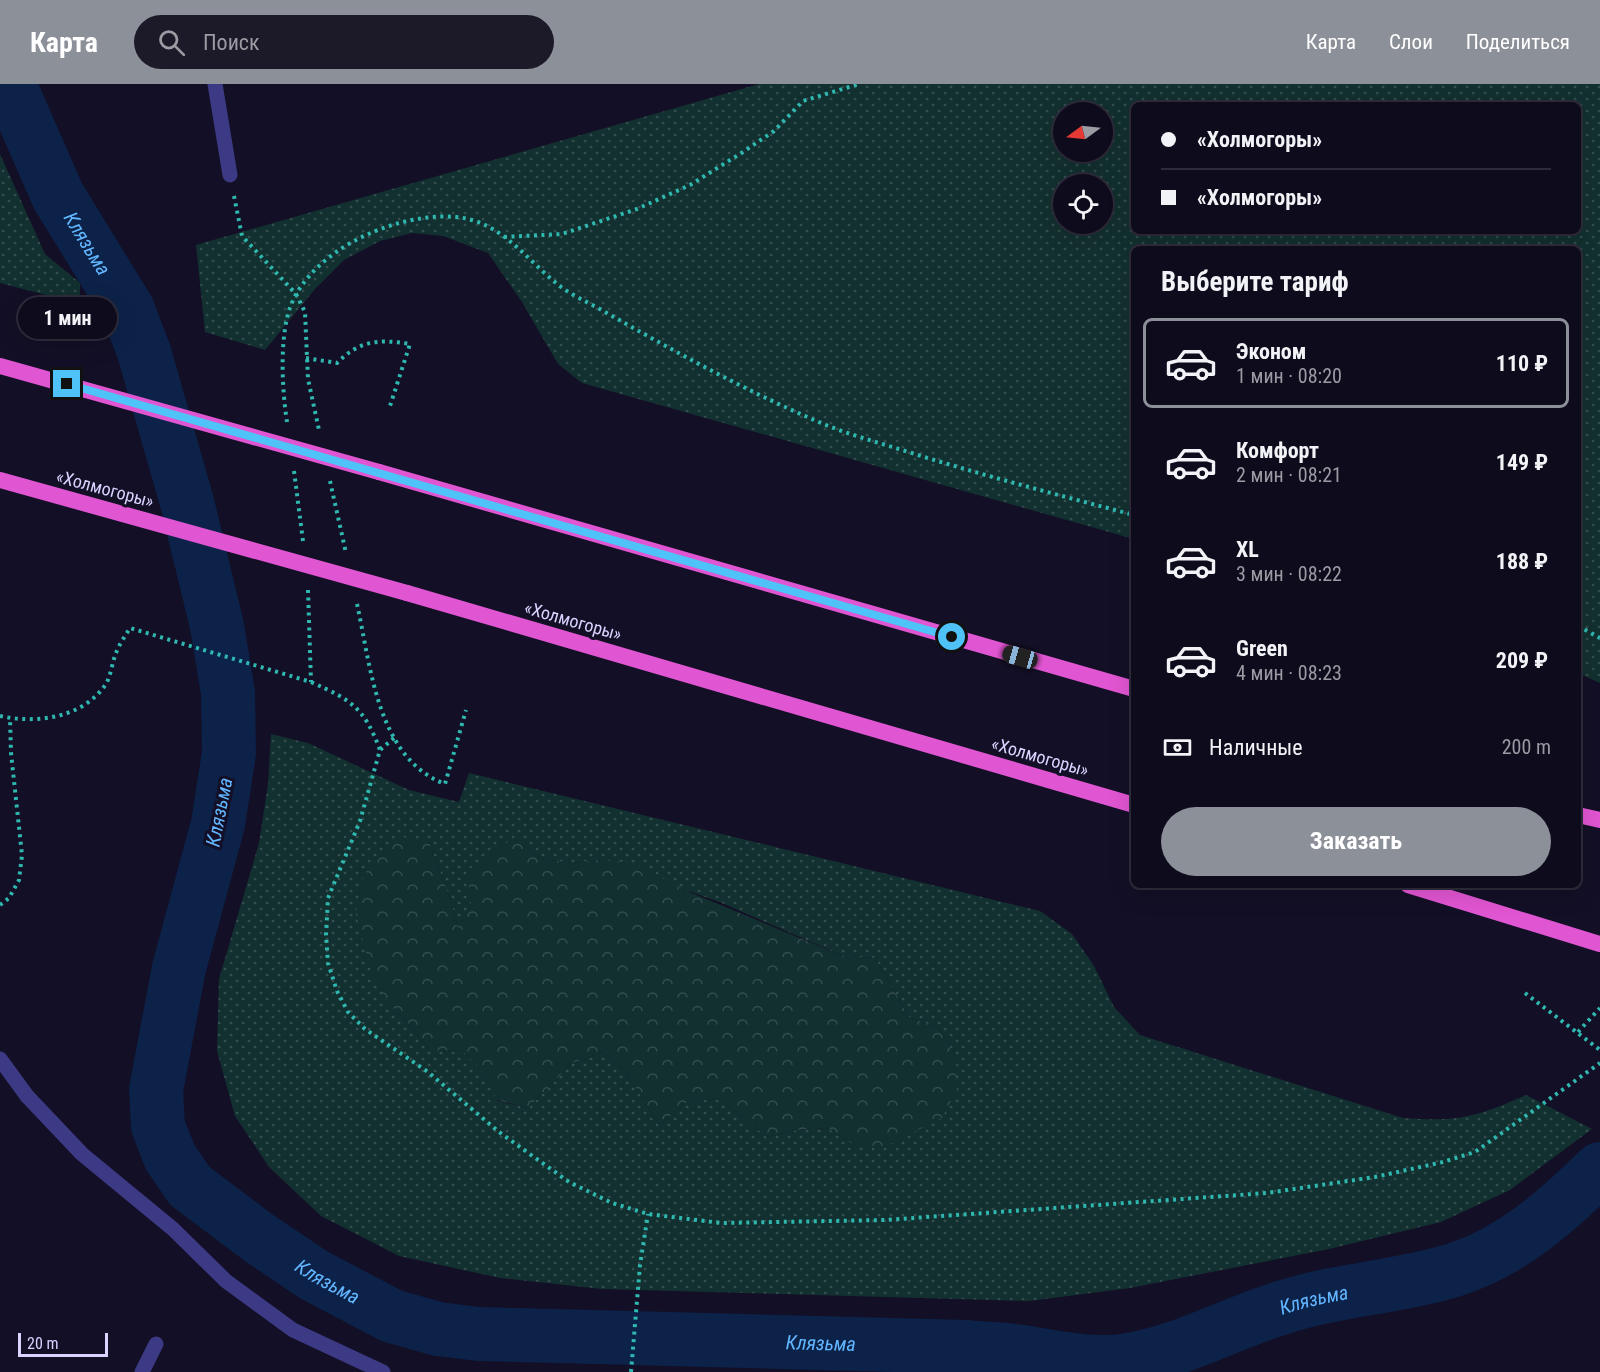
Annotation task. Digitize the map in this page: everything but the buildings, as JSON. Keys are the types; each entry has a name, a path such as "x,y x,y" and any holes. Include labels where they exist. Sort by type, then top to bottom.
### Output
{"highway":[{"path":"0,366 379,472 1131,689"},
{"name":"«Холмогоры»","path":"0,480 407,593 1131,804"},
{"path":"1581,816 1600,820"},
{"path":"1418,888 1600,944"}],"street":[{"path":"215,84 230,174"},
{"path":"0,1059 27,1096 82,1154 173,1229 226,1281 293,1330 383,1372"},
{"path":"142,1372 156,1344"}],"path":[{"path":"504,237 562,234 648,205 690,185 743,152 774,131 803,102 859,84"},
{"path":"230,174 242,236 296,294"},
{"path":"287,426 284,402 284,345 290,308 296,294 316,271 348,243 402,222 458,217 482,223 504,237 562,288 747,389 827,425 996,479 1131,514"},
{"path":"306,358 338,363 355,347 370,341 383,340 410,344 390,406"},
{"path":"292,460 304,553"},
{"path":"308,588 311,682"},
{"path":"0,716 39,720 63,714 91,702 107,682 116,653 130,628 311,682 358,707 372,729 380,750"},
{"path":"1581,628 1600,638"},
{"path":"445,784 466,710"},
{"path":"0,905 9,898 19,880 22,855 11,753 10,718"},
{"path":"394,738 380,750 360,821 328,898 326,935 328,963 336,992 348,1012 365,1029 428,1072 529,1155 569,1182 612,1203 648,1214 721,1223 885,1220 1256,1194 1324,1186 1443,1162 1475,1152 1600,1063"},
{"path":"1525,993 1600,1050"},
{"path":"1578,1032 1600,1008"},
{"path":"631,1372 640,1265 648,1214"}],"green space":[{"path":"759,84 1600,84 1600,683 1581,674 1581,246 1131,246 1131,538 582,383 558,364 522,302 488,253 443,236 412,233 380,241 344,260 315,289 265,350 205,332 196,245"},
{"path":"0,154 45,254 80,283 80,304 0,283"},
{"path":"271,734 308,743 409,790 459,802 469,773 1040,911 1072,934 1094,966 1114,1007 1140,1035 1403,1118 1439,1119 1467,1116 1526,1095 1592,1129 1510,1190 1441,1222 1329,1249 1130,1288 1029,1301 602,1289 500,1278 399,1256 321,1216 269,1167 235,1116 217,1051 219,979 259,843 268,784","holes":["515,839 542,859 572,863 602,860 722,903 843,956 875,958 909,1017 939,1028 956,1056 854,1145 828,1128 797,1130 767,1137 718,1098 686,1103 659,1125 626,1072 603,1052 572,1063 528,1108 498,1101 484,1073 462,1050 429,1051 411,1026 389,1004 429,842 451,901 458,930 472,901"]},
{"path":"398,836 429,842 451,901 458,929 472,901 466,873 489,851 515,839 542,859 572,863 602,860 633,863 692,893 843,956 875,958 909,1017 939,1028 956,1056 957,1089 942,1118 886,1146 854,1145 828,1128 797,1130 767,1137 718,1098 686,1103 659,1125 626,1072 603,1052 572,1063 528,1108 497,1100 484,1073 462,1050 429,1051 411,1026 389,1004 372,975 356,914 360,883 375,857"}],"waterway":[{"name":"Клязьма","path":"9,84 58,196 128,310 144,352 187,502 217,626 228,693 229,753 218,824 179,968 156,1090 158,1126 170,1157 190,1186 259,1238 314,1275 392,1316 438,1329 479,1334 968,1347 1109,1362 1163,1352 1305,1301 1436,1275 1478,1261 1534,1227 1600,1169"},
{"path":"1165,1351 1176,1372"}],"route":[{"path":"67,384 952,637"}]}
